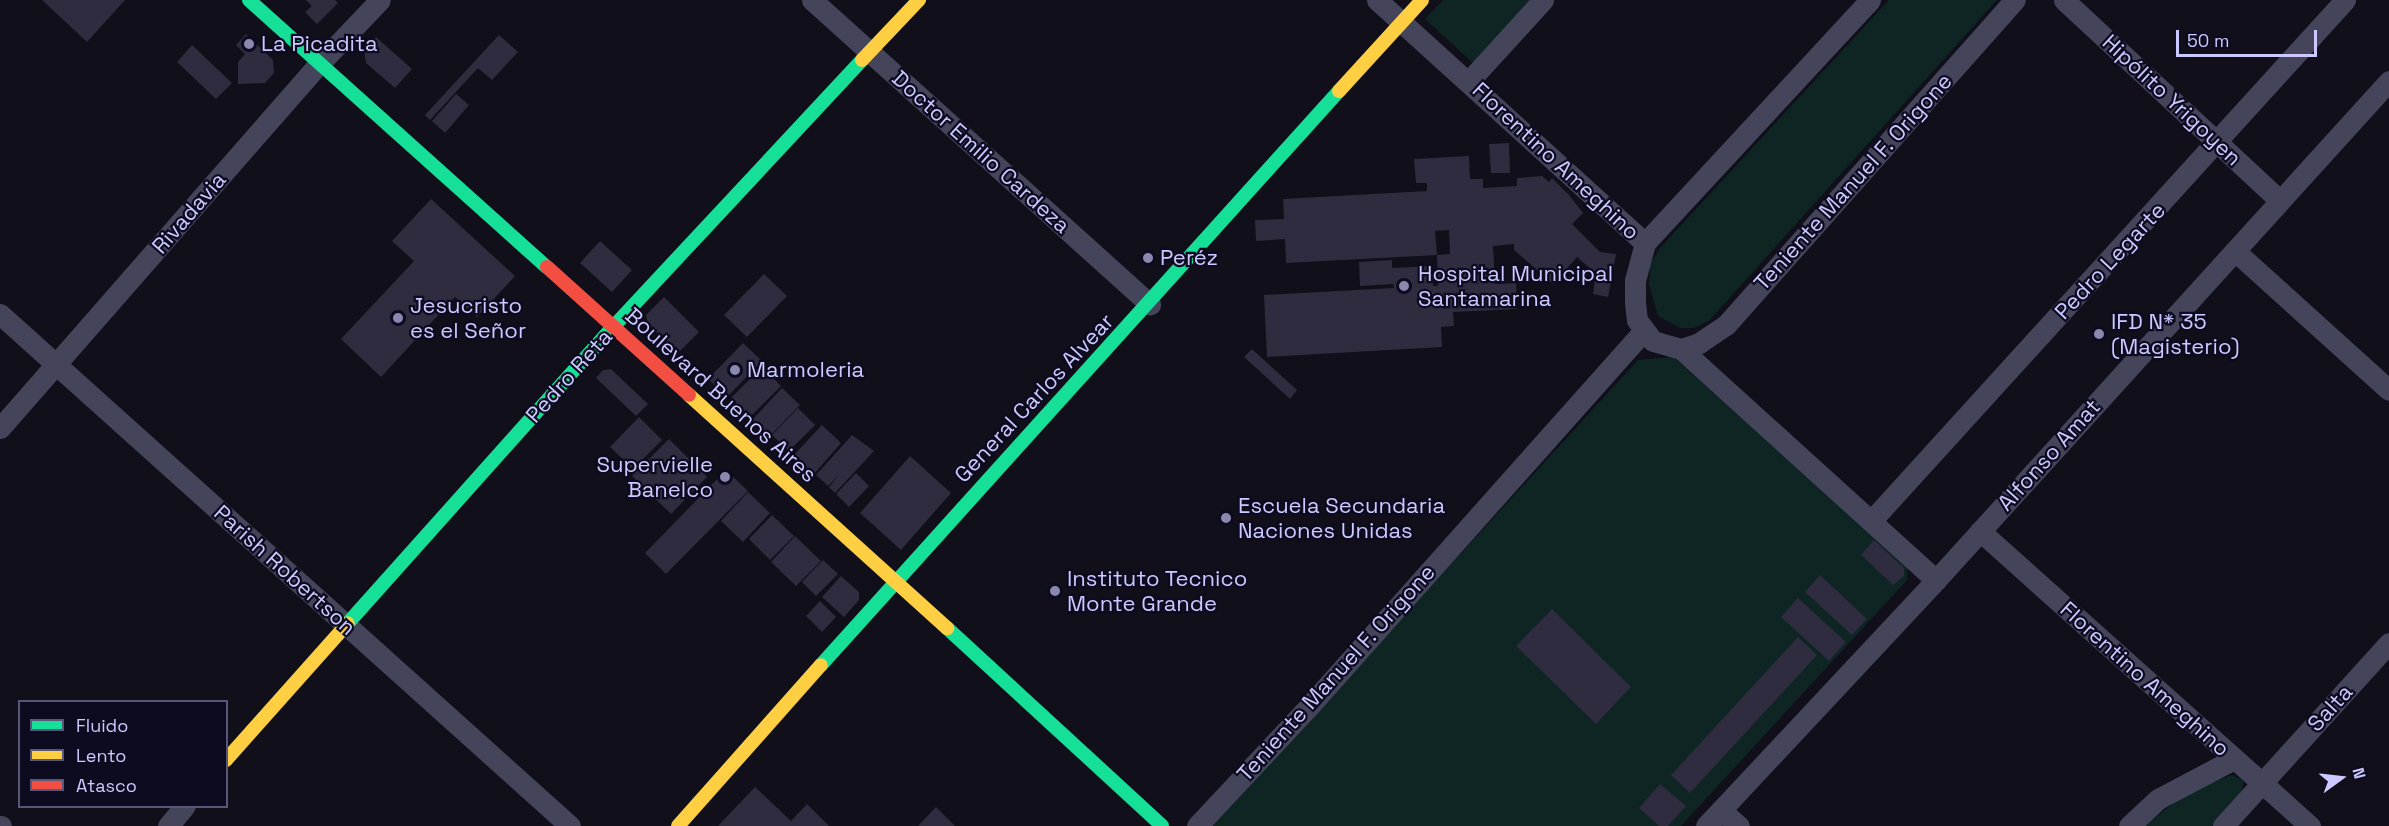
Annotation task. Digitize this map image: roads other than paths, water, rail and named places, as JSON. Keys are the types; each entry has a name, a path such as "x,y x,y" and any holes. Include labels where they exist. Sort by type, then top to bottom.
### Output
{"street":[{"name":"Boulevard Buenos Aires","path":"249,0 896,580 1162,826"},
{"name":"Rivadavia","path":"0,428 57,366 319,64 380,0"},
{"name":"Doctor Emilio Cardeza","path":"812,0 1150,304"},
{"name":"Pedro Reta","path":"228,758 614,326 920,0"},
{"name":"Florentino Ameghino","path":"1377,0 1645,243 1635,281 1637,320 1643,331"},
{"name":"General Carlos Alvear","path":"678,826 896,580 1150,304 1422,0"},
{"path":"1469,81 1543,0"},
{"path":"1645,243 1870,0"},
{"name":"Teniente Manuel F. Origone","path":"1681,349 1700,343 1726,325 2015,0"},
{"name":"Hipólito Yrigoyen","path":"2064,0 2280,201"},
{"name":"Pedro Legarte","path":"1872,520 2218,143 2345,0"},
{"name":"Alfonso Amat","path":"1706,826 1936,580 2389,81"},
{"path":"2235,251 2389,390"},
{"name":"Parish Robertson","path":"0,314 570,826"},
{"path":"1643,331 1653,340 1681,349 1936,580"},
{"name":"Teniente Manuel F. Origone","path":"1197,826 1643,331"},
{"name":"Florentino Ameghino","path":"1980,531 2310,826"},
{"name":"Salta","path":"2223,826 2389,643"},
{"path":"2128,826 2158,799 2234,759"},
{"path":"168,826 184,808"},
{"path":"1721,810 1739,826"}],"place":[{"name":"La Picadita","path":"249,44"},
{"name":"Peréz","path":"1148,258"},
{"name":"Hospital Municipal Santamarina","path":"1404,286"},
{"name":"Jesucristo es el Señor","path":"398,318"},
{"name":"IFD N* 35 (Magisterio)","path":"2099,334"},
{"name":"Marmoleria","path":"735,370"},
{"name":"Supervielle Banelco","path":"725,477"},
{"name":"Escuela Secundaria Naciones Unidas","path":"1226,518"},
{"name":"Instituto Tecnico Monte Grande","path":"1055,591"}]}
